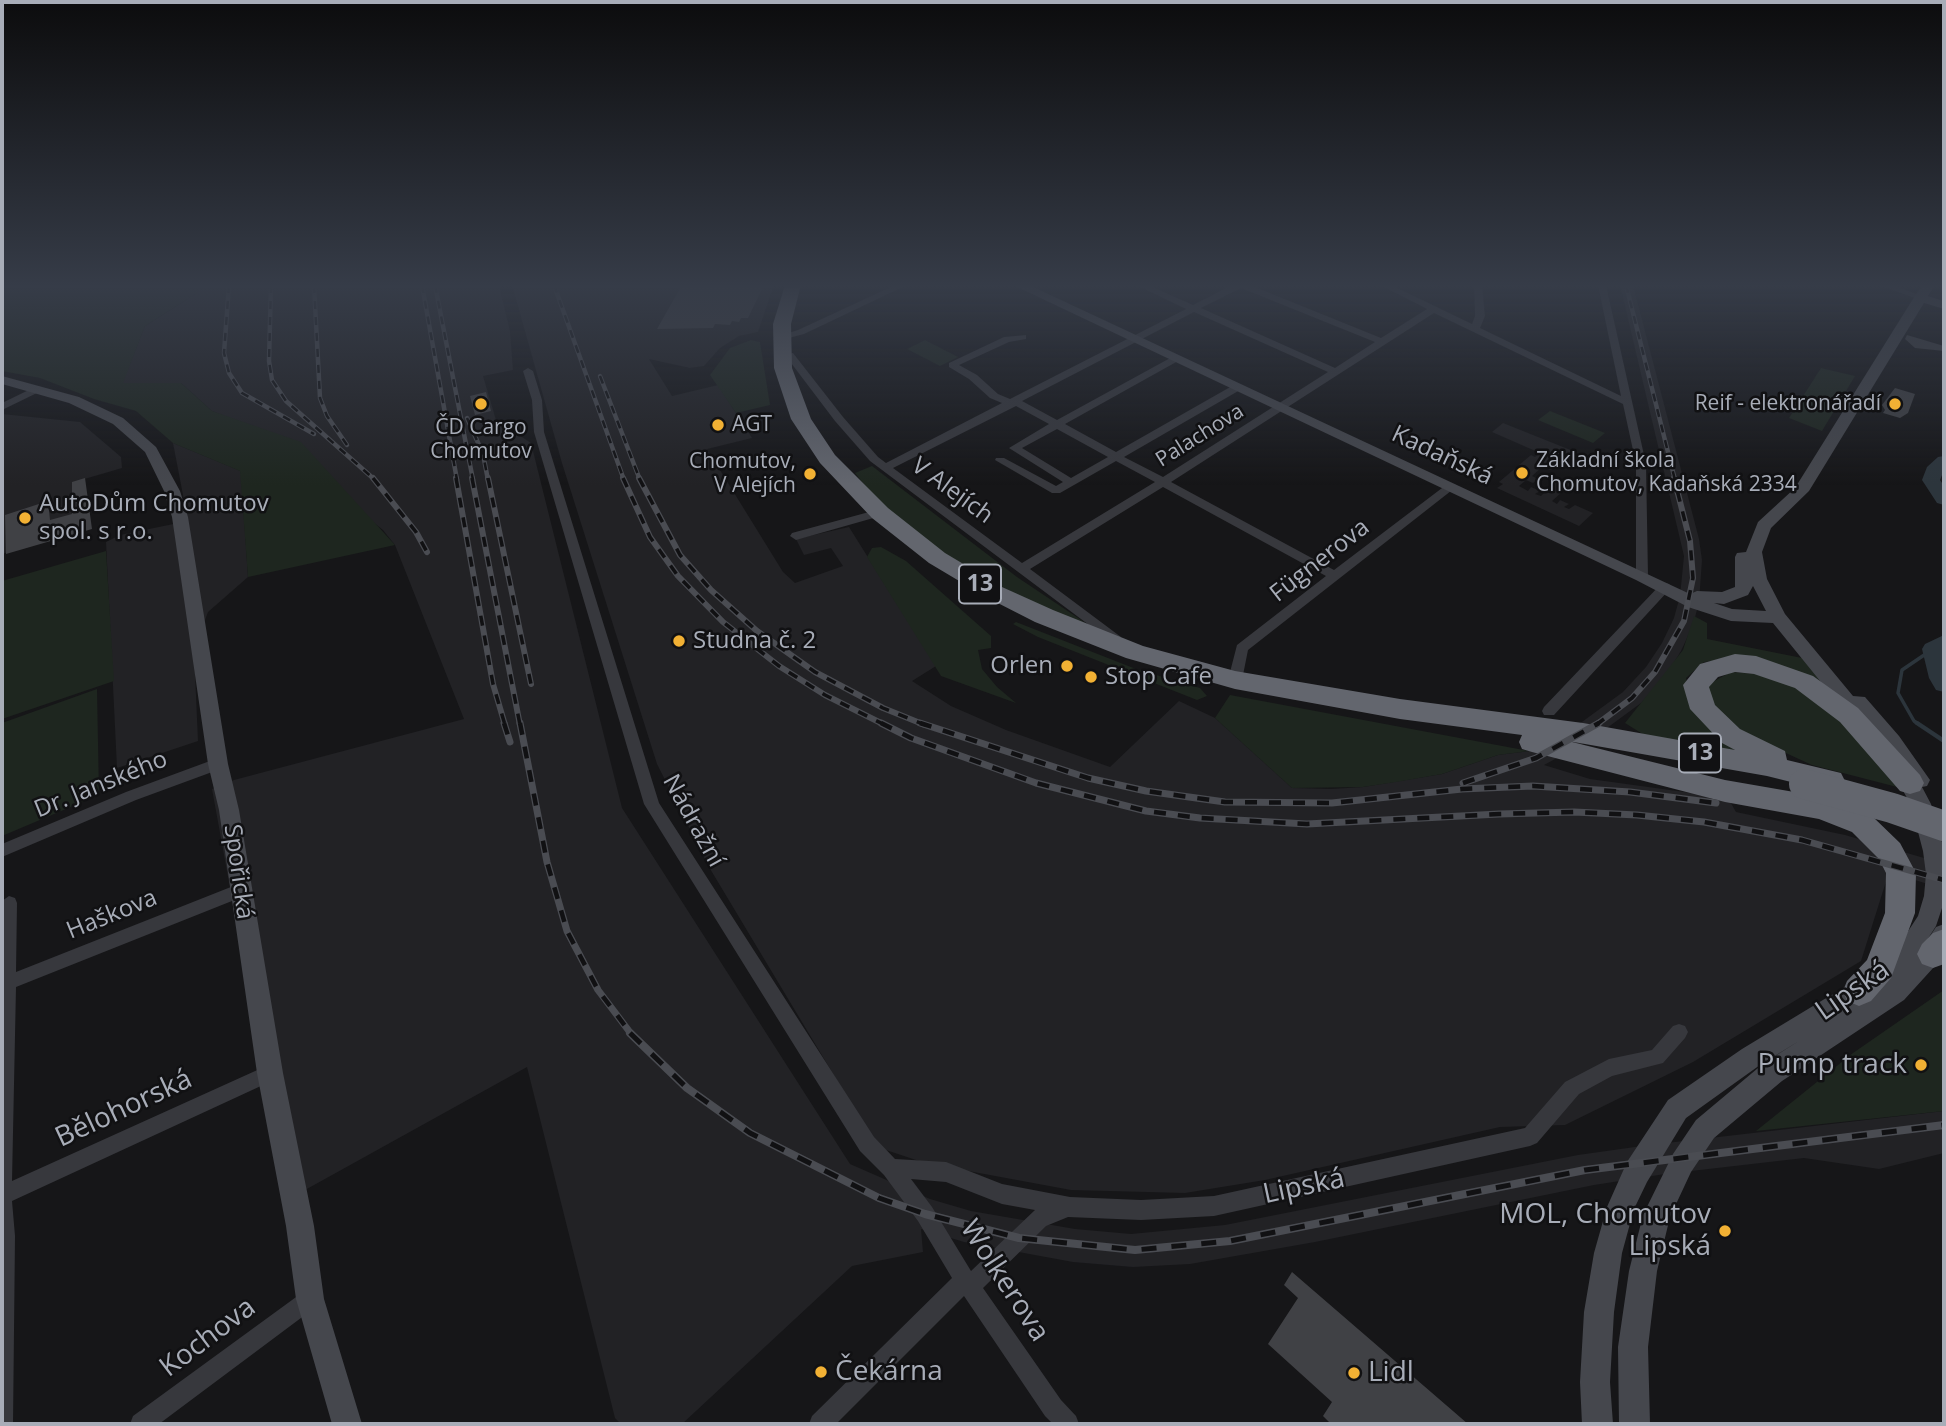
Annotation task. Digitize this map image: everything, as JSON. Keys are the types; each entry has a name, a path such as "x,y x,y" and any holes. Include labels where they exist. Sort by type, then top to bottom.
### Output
{"highway":[{"name":"13","path":"781,352 787,386 808,432 875,516 928,564 986,599 1068,636 1131,661 1196,681 1295,702 1690,761 1804,784 1892,808 1944,826"},
{"name":"13","path":"875,516 994,592 1044,616 1135,652 1235,680 1400,709 1583,733 1768,766 1856,786 1944,816"},
{"path":"1856,786 1756,750 1731,736 1703,709 1696,685 1701,677 1709,670 1735,663 1756,665 1804,682 1849,715 1910,783"},
{"path":"1493,732 1725,791 1823,808 1862,824 1890,851 1901,873 1900,913 1883,961 1880,968 1858,991"}],"street":[{"name":"V Alejích","path":"787,352 839,419 885,468 1114,637"},
{"path":"980,352 952,365 973,377 994,396 1057,423 1335,576"},
{"path":"885,468 1113,352"},
{"name":"Kadaňská","path":"1159,352 1642,576 1694,603 1720,612 1749,617 1778,617"},
{"path":"1291,352 1337,372"},
{"name":"Palachova","path":"1021,569 1368,352"},
{"path":"1522,352 1628,402"},
{"path":"1617,352 1641,464 1642,576"},
{"path":"1764,526 1801,491 1887,352"},
{"path":"1071,482 1014,448 1175,359"},
{"name":"Nádražní","path":"528,371 537,400 539,432 652,804 867,1144 891,1168"},
{"name":"Spořická","path":"2,380 74,400 108,415 136,434 158,459 173,491 180,517 218,764 229,810 270,1073 300,1226 310,1299 347,1424"},
{"path":"999,460 1056,491 1236,388"},
{"path":"2,407 37,389"},
{"name":"Fügnerova","path":"1235,680 1242,648 1450,487"},
{"path":"796,536 875,516"},
{"name":"Kadaňská","path":"1665,587 1707,598 1735,596 1745,585 1743,550 1764,526"},
{"name":"Lipská","path":"1597,1424 1595,1382 1599,1312 1608,1253 1621,1207 1637,1172 1677,1109 1751,1057 1858,991 1894,965 1911,946 1928,919 1935,895 1937,874 1929,828 1910,783 1880,740 1810,659 1763,593 1755,567 1756,542 1764,526"},
{"path":"1549,711 1665,587"},
{"name":"Lipská","path":"1778,617 1817,656 1909,762 1926,789 1944,832"},
{"name":"Dr. Janského","path":"2,851 131,796 218,764"},
{"name":"Haškova","path":"4,984 241,890"},
{"path":"2,1424 5,1236 2,1196 4,984 9,904"},
{"name":"Lipská","path":"1635,1424 1633,1347 1643,1271 1657,1215 1682,1163 1706,1129 1773,1072 1896,992 1941,944"},
{"name":"Lipská","path":"891,1168 946,1172 1002,1194 1070,1207 1141,1210 1214,1206 1530,1136 1572,1088 1609,1068 1657,1057 1679,1032"},
{"name":"Bělohorská","path":"2,1196 270,1073"},
{"name":"Wolkerova","path":"891,1168 925,1214 967,1283 1053,1408 1068,1424"},
{"path":"820,1424 967,1283 1040,1219 1053,1211 1070,1207"},
{"name":"Kochova","path":"141,1424 310,1299"}],"shaded area":[{"path":"2,352 135,352 123,383 181,383 212,411 301,442 395,545 248,577 240,471 173,443 136,411 94,399 40,378 2,371"},
{"path":"135,352 512,352 513,370 483,376 496,420 531,443 622,808 850,1164 930,1199 971,1211 1075,1229 1131,1234 1225,1225 1578,1155 1944,1111 1944,1153 1879,1169 1804,1158 1665,1174 1594,1185 1315,1242 1190,1264 1133,1267 1073,1262 964,1242 921,1229 923,1252 852,1266 682,1424 621,1424 615,1418 527,1067 287,1200 212,789 234,780 464,719 395,545 383,530 254,428 212,411 181,383 122,383"},
{"path":"531,352 717,352 704,366 690,368 649,359 672,396 718,385 752,438 707,449 783,572 795,583 843,566 831,548 804,555 796,539 849,527 936,666 912,681 951,706 1006,730 1110,767 1179,701 1215,718 1292,788 1363,787 1442,774 1498,755 1529,751 1575,727 1623,692 1646,667 1662,643 1674,618 1680,596 1684,556 1636,352 1650,352 1699,539 1702,560 1699,602 1693,625 1681,651 1665,677 1641,703 1592,739 1544,765 1590,779 1728,798 1736,812 1845,835 1931,860 1944,865 1944,889 1889,872 1861,961 1693,1062 1565,1125 1500,1127 1265,1180 1185,1193 1071,1190 925,1163 877,1147 709,867 657,764 562,463"},
{"path":"727,352 762,352 770,405 736,413 710,375"},
{"path":"912,352 947,352 958,357 940,366"},
{"path":"1821,368 1855,376 1822,431 1789,418"},
{"path":"1550,411 1605,433 1593,443 1538,420"},
{"path":"2,414 80,422 121,457 122,468 81,480 86,530 2,554"},
{"name":"Základní škola Chomutov, Kadaňská 2334","path":"1503,423 1573,451 1551,470 1542,467 1532,476 1538,479 1533,483 1526,480 1519,486 1528,491 1531,487 1540,491 1535,494 1541,496 1560,479 1571,484 1552,501 1557,504 1560,500 1569,504 1564,507 1569,509 1575,505 1593,513 1579,526 1497,488 1503,484 1499,482 1531,455 1535,457 1540,453 1492,432"},
{"path":"173,443 241,471 248,577 208,612 194,650 198,741 117,768 106,542 120,535 188,521"},
{"path":"872,466 1017,577 1093,628 1028,601 926,542 878,502 855,473"},
{"path":"881,547 906,561 991,636 991,648 978,650 982,669 997,687 1016,703 941,676 867,557 872,548"},
{"path":"106,551 114,681 2,719 2,581"},
{"path":"1694,616 1707,623 1707,639 1802,658 1834,694 1743,658 1704,662 1686,678 1691,706 1738,753 1649,738 1625,723 1683,650"},
{"path":"1016,622 1136,669 1200,688 1207,696 1197,700 1038,637 1013,624"},
{"path":"1731,672 1770,675 1798,685 1843,715 1881,759 1897,787 1812,765 1729,727 1711,706 1707,685"},
{"path":"97,689 99,795 2,836 2,723"},
{"path":"1230,695 1529,751 1498,755 1442,774 1396,782 1363,787 1292,788 1215,718"},
{"path":"1944,990 1944,1111 1756,1131 1853,1053"}],"building":[{"name":"Reif - elektronářadí","path":"1895,388 1915,394 1908,413 1900,418 1883,413 1885,410 1882,405"},
{"name":"ČD Cargo Chomutov","path":"486,392 491,411 475,415 470,396"},
{"name":"AutoDům Chomutov spol. s r.o.","path":"85,478 92,529 6,554 5,515 48,501 50,520 72,514 72,482"},
{"name":"Lidl","path":"1292,1272 1468,1424 1331,1424 1323,1416 1332,1402 1268,1344 1298,1298 1284,1285"}],"waterway":[{"path":"1944,461 1933,471 1931,480 1944,499"},
{"path":"1944,642 1933,649 1944,684"},
{"path":"1933,649 1902,670 1898,693 1914,721 1944,741"}],"railway":[{"path":"224,352 229,373 242,393 314,434"},
{"path":"269,352 272,380 286,401 374,479"},
{"path":"318,352 320,398 327,416 347,445"},
{"path":"434,352 457,480"},
{"path":"448,352 473,480"},
{"path":"578,352 624,480"},
{"path":"1643,352 1675,480"},
{"path":"600,376 640,480"},
{"path":"467,418 483,454 488,480"},
{"path":"456,478 493,684 505,725"},
{"path":"472,478 520,725"},
{"path":"488,478 531,684"},
{"path":"623,478 650,537 678,576 723,622 779,666 825,695 911,738 1036,783 1146,811 1200,818 1307,824 1574,812 1704,822 1802,840 1944,880"},
{"path":"1598,724 1632,698 1655,672 1684,621 1693,578 1690,541 1674,478"},
{"path":"374,479 416,532 427,552"},
{"path":"640,480 680,555 711,590 757,631 815,672 883,708 920,723"},
{"path":"504,723 510,742"},
{"path":"520,723 547,862 567,931 598,990 632,1035"},
{"path":"920,723 1088,778 1146,791 1225,802 1332,803 1462,789 1533,786 1630,792 1716,803"},
{"path":"920,723 925,725"},
{"path":"1463,783 1536,758 1598,724"},
{"path":"632,1035 687,1088 750,1133 879,1198 925,1214 1019,1238 1135,1250 1230,1241 1585,1170 1944,1125"}],"place":[{"name":"ČD Cargo Chomutov","path":"481,404"},
{"name":"Reif - elektronářadí","path":"1895,404"},
{"name":"AGT","path":"718,425"},
{"name":"Základní škola Chomutov, Kadaňská 2334","path":"1522,473"},
{"name":"Chomutov, V Alejích","path":"810,474"},
{"name":"AutoDům Chomutov spol. s r.o.","path":"25,518"},
{"name":"Studna č. 2","path":"679,641"},
{"name":"Orlen","path":"1067,666"},
{"name":"Stop Cafe","path":"1091,677"},
{"name":"Pump track","path":"1921,1065"},
{"name":"MOL, Chomutov Lipská","path":"1725,1231"},
{"name":"Čekárna","path":"821,1372"},
{"name":"Lidl","path":"1354,1373"}]}
